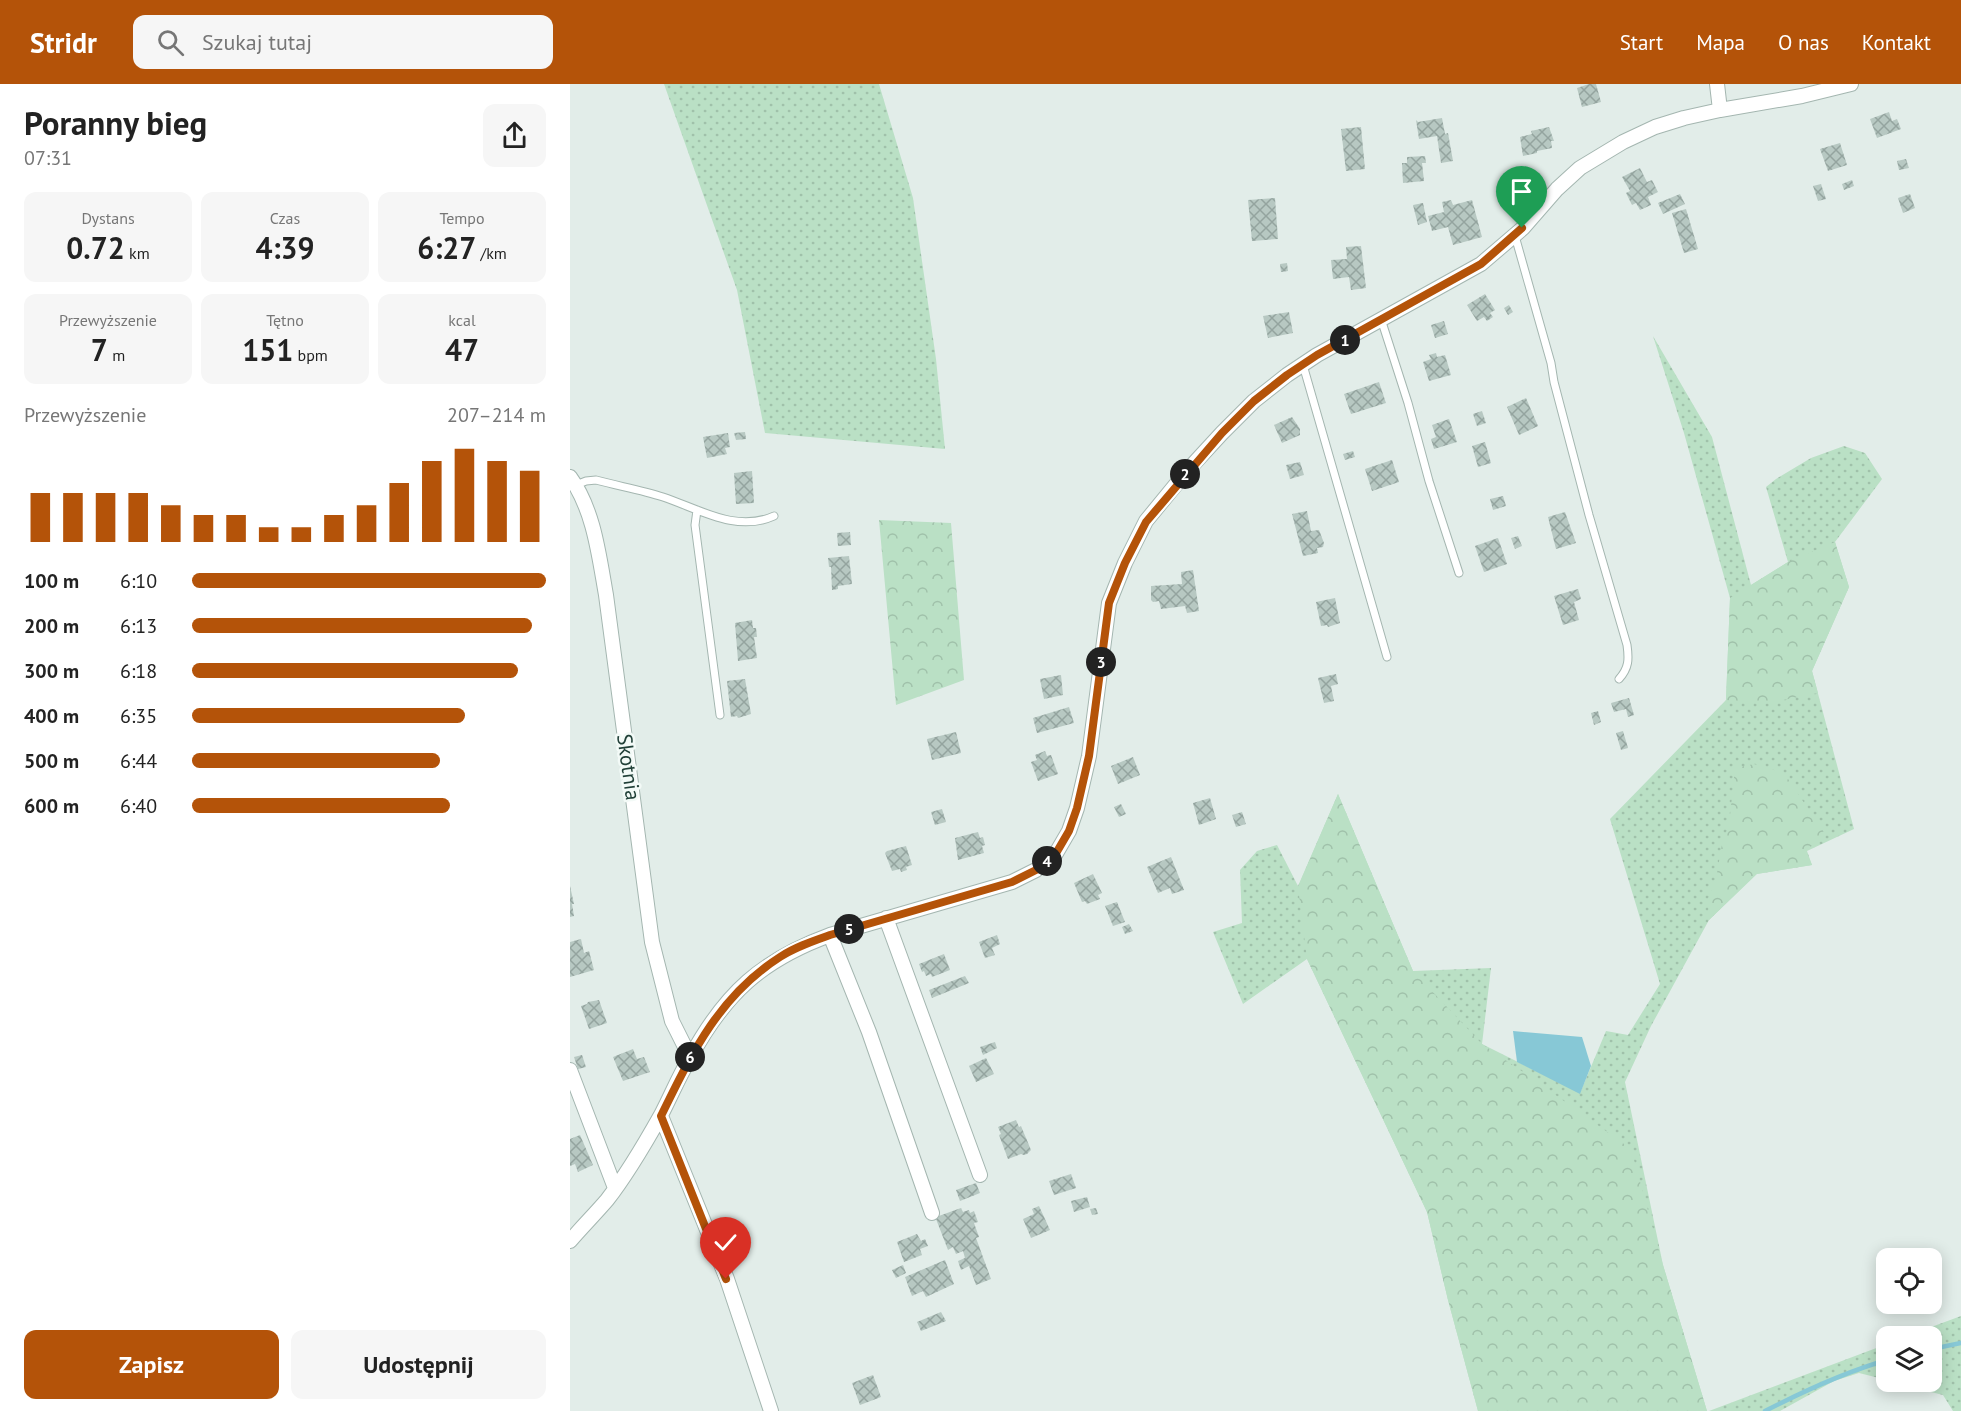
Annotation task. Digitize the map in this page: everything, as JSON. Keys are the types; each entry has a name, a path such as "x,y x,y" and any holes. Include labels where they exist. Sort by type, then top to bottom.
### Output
{"street":[{"path":"1717,84 1720,110"},
{"path":"570,1240 615,1188 661,1116 690,1057 723,1007 746,981 781,956 830,935 1012,882 1036,870 1055,855 1069,831 1077,808 1089,756 1109,603 1125,563 1146,522 1194,463 1254,401 1303,365 1481,264 1515,236 1557,189 1580,168 1605,152 1655,127 1720,110 1802,96 1851,84"},
{"name":"Skotnia","path":"573,481 588,513 598,548 652,942 672,1021 690,1057"},
{"path":"886,918 981,1175"},
{"path":"830,935 869,1032 932,1214"},
{"path":"570,1070 615,1188"},
{"path":"661,1116 726,1279 771,1411"}],"lane":[{"path":"1515,236 1551,363 1589,516 1627,645 1629,658 1627,671 1619,679"},
{"path":"1381,319 1459,573"},
{"path":"1303,365 1387,657"},
{"path":"573,481 596,480 662,497 737,522 751,523 774,516"},
{"path":"697,510 696,525 720,715"}],"green space":[{"path":"664,84 879,84 913,198 936,359 945,449 765,433 737,290"},
{"path":"1653,336 1712,437 1751,585 1788,562 1766,487 1811,458 1844,446 1865,453 1882,479 1835,542 1849,587 1812,671 1854,829 1807,851 1812,865 1756,874 1709,920 1651,1026 1625,1082 1663,1265 1707,1411 1478,1411 1427,1212 1307,959 1243,1004 1213,932 1242,923 1240,870 1257,851 1277,845 1298,886 1338,794 1413,971 1491,968 1482,1044 1580,1093 1606,1031 1628,1035 1660,984 1610,819 1726,700 1730,598 1684,433"},
{"path":"879,520 951,523 964,680 896,705"},
{"path":"1835,542 1849,587 1812,671 1818,693 1763,704 1726,700 1730,598 1788,562"},
{"path":"1754,764 1784,773 1825,834 1806,851 1812,865 1757,874 1709,920 1708,899 1716,879 1722,844 1729,825 1735,768"},
{"path":"1338,794 1413,971 1482,1044 1631,1149 1707,1411 1478,1411 1427,1212 1307,959 1298,887"},
{"path":"1961,1316 1961,1411 1953,1411 1943,1395 1931,1392 1942,1392 1942,1326 1934,1326"},
{"path":"1876,1348 1876,1377 1859,1373 1834,1381 1780,1411 1709,1411"}],"water":[{"path":"1513,1031 1582,1037 1591,1066 1580,1094 1517,1062"}],"building":[{"path":"1596,84 1601,102 1582,107 1577,88"},
{"path":"1889,112 1892,121 1897,119 1901,129 1877,138 1870,119"},
{"path":"1442,118 1445,134 1448,133 1453,161 1441,163 1437,136 1419,139 1416,120 1418,122"},
{"path":"1361,127 1365,169 1346,171 1341,129"},
{"path":"1549,127 1554,141 1551,141 1552,148 1523,156 1520,137 1532,134 1531,131"},
{"path":"1840,143 1847,165 1828,171 1820,149"},
{"path":"1425,156 1426,163 1422,163 1424,181 1403,183 1402,163 1407,163 1407,157"},
{"path":"1906,159 1909,168 1899,170 1897,161"},
{"path":"1640,168 1647,182 1652,180 1658,192 1648,197 1651,205 1640,210 1636,203 1632,205 1626,193 1630,191 1622,177"},
{"path":"1852,180 1854,186 1844,190 1842,184"},
{"path":"1821,184 1826,199 1818,201 1813,186"},
{"path":"1680,194 1685,204 1663,214 1658,203"},
{"path":"1910,194 1915,208 1903,213 1898,198"},
{"path":"1275,198 1278,239 1252,241 1248,200"},
{"path":"1451,200 1453,205 1472,200 1482,237 1453,245 1448,227 1432,231 1428,216 1444,212 1442,202"},
{"path":"1423,203 1427,222 1418,225 1413,205"},
{"path":"1686,209 1698,249 1684,253 1672,213"},
{"path":"1361,246 1366,288 1351,290 1349,277 1333,279 1331,260 1347,259 1346,247"},
{"path":"1287,263 1288,271 1281,272 1280,264"},
{"path":"1485,294 1495,310 1490,313 1493,317 1487,321 1484,317 1477,321 1467,305"},
{"path":"1509,305 1513,312 1508,315 1504,308"},
{"path":"1289,312 1293,333 1268,338 1263,316"},
{"path":"1444,321 1448,334 1435,338 1431,325"},
{"path":"1436,353 1437,357 1445,355 1451,375 1429,381 1423,362 1431,359 1429,355"},
{"path":"1379,382 1386,403 1351,414 1344,394"},
{"path":"1526,398 1538,426 1519,435 1507,407"},
{"path":"1482,411 1486,423 1477,426 1473,414"},
{"path":"1292,417 1300,429 1300,435 1282,443 1274,425"},
{"path":"1449,419 1457,442 1434,449 1431,439 1436,437 1432,425"},
{"path":"745,432 746,439 736,440 734,433"},
{"path":"728,433 730,447 725,448 727,454 707,458 703,437"},
{"path":"1485,442 1491,463 1478,467 1472,446"},
{"path":"1353,451 1355,457 1345,460 1343,454"},
{"path":"1392,460 1399,482 1372,491 1365,469"},
{"path":"1300,462 1304,475 1290,479 1286,465"},
{"path":"752,471 754,503 736,504 734,473"},
{"path":"1503,496 1506,506 1493,510 1490,499"},
{"path":"1307,511 1311,531 1319,530 1324,543 1323,547 1317,548 1318,553 1303,556 1292,514"},
{"path":"1565,512 1576,543 1556,549 1548,517"},
{"path":"850,532 851,545 838,546 837,533"},
{"path":"1518,536 1522,546 1515,549 1511,538"},
{"path":"1498,538 1507,564 1484,572 1475,546"},
{"path":"849,556 852,584 838,586 838,589 832,590 831,567 829,567 828,558"},
{"path":"1193,570 1199,611 1187,613 1185,606 1161,609 1159,601 1151,600 1151,586 1182,584 1181,572"},
{"path":"1578,589 1581,599 1574,602 1579,620 1563,625 1554,596"},
{"path":"1335,598 1340,623 1328,627 1327,625 1321,626 1316,602"},
{"path":"752,620 753,628 756,628 757,637 754,637 757,658 738,661 735,623"},
{"path":"1336,674 1338,684 1331,686 1334,701 1324,703 1318,678"},
{"path":"1061,675 1063,695 1044,699 1040,679"},
{"path":"745,679 751,714 738,718 737,716 731,717 727,681"},
{"path":"1629,698 1634,715 1628,717 1626,709 1614,712 1611,703"},
{"path":"1069,707 1074,723 1037,733 1033,718"},
{"path":"1598,711 1601,722 1594,725 1591,713"},
{"path":"1623,731 1628,748 1621,750 1616,733"},
{"path":"956,732 961,753 932,760 927,739"},
{"path":"1045,751 1047,756 1051,755 1058,774 1038,781 1031,762 1037,760 1035,755"},
{"path":"1133,757 1140,775 1118,784 1111,766"},
{"path":"1210,798 1216,819 1199,825 1193,803"},
{"path":"1121,804 1126,814 1119,817 1114,807"},
{"path":"942,809 946,822 935,825 931,812"},
{"path":"1242,812 1246,824 1236,827 1232,815"},
{"path":"978,832 980,838 983,837 984,853 958,860 955,838"},
{"path":"906,846 912,865 901,872 900,869 892,871 885,853"},
{"path":"1171,857 1184,890 1172,894 1170,888 1158,893 1147,867"},
{"path":"1093,874 1102,893 1098,895 1100,899 1087,904 1085,901 1082,902 1074,883"},
{"path":"570,886 574,916 570,917"},
{"path":"1117,902 1125,922 1113,926 1105,906"},
{"path":"1129,924 1133,931 1125,934 1122,927"},
{"path":"997,935 1000,944 992,948 995,955 985,958 979,942"},
{"path":"581,939 584,953 589,951 594,970 570,977 570,942"},
{"path":"944,954 950,970 932,977 931,974 926,976 924,971 922,972 919,964"},
{"path":"965,976 969,983 932,998 929,990"},
{"path":"599,1000 607,1023 589,1029 581,1006"},
{"path":"995,1042 997,1048 983,1055 980,1047"},
{"path":"633,1049 637,1059 644,1057 650,1072 623,1081 613,1057"},
{"path":"582,1055 586,1067 578,1069 574,1057"},
{"path":"986,1058 994,1074 976,1082 969,1066"},
{"path":"1016,1120 1031,1150 1027,1154 1008,1159 998,1127"},
{"path":"580,1135 593,1165 578,1172 575,1164 570,1166 570,1139"},
{"path":"1071,1174 1076,1188 1054,1195 1049,1181"},
{"path":"976,1183 980,1193 960,1201 956,1190"},
{"path":"1087,1197 1090,1207 1074,1212 1071,1201"},
{"path":"1039,1206 1050,1230 1031,1238 1023,1219 1034,1214 1032,1209"},
{"path":"961,1208 963,1212 974,1211 978,1222 974,1223 979,1237 976,1238 991,1279 976,1285 969,1266 961,1270 958,1261 965,1258 963,1251 956,1254 953,1247 948,1250 936,1219 936,1217"},
{"path":"1096,1208 1098,1214 1092,1215 1090,1209"},
{"path":"917,1234 921,1241 925,1239 928,1246 920,1249 922,1255 904,1262 897,1242"},
{"path":"945,1260 954,1284 926,1297 923,1291 912,1296 905,1277"},
{"path":"903,1265 906,1273 896,1278 892,1270"},
{"path":"941,1312 946,1321 921,1331 917,1322"},
{"path":"873,1375 881,1397 860,1405 852,1383"}],"waterway":[{"path":"1942,1347 1961,1343"},
{"path":"1765,1411 1825,1382 1876,1364"}],"route":[{"path":"726,1279 661,1116 690,1057 723,1007 746,981 781,956 801,946 830,935 1012,882 1036,870 1055,855 1069,831 1077,808 1089,756 1109,603 1125,563 1146,522 1187,471 1222,433 1254,401 1287,375 1317,355 1481,264 1522,228"}]}
